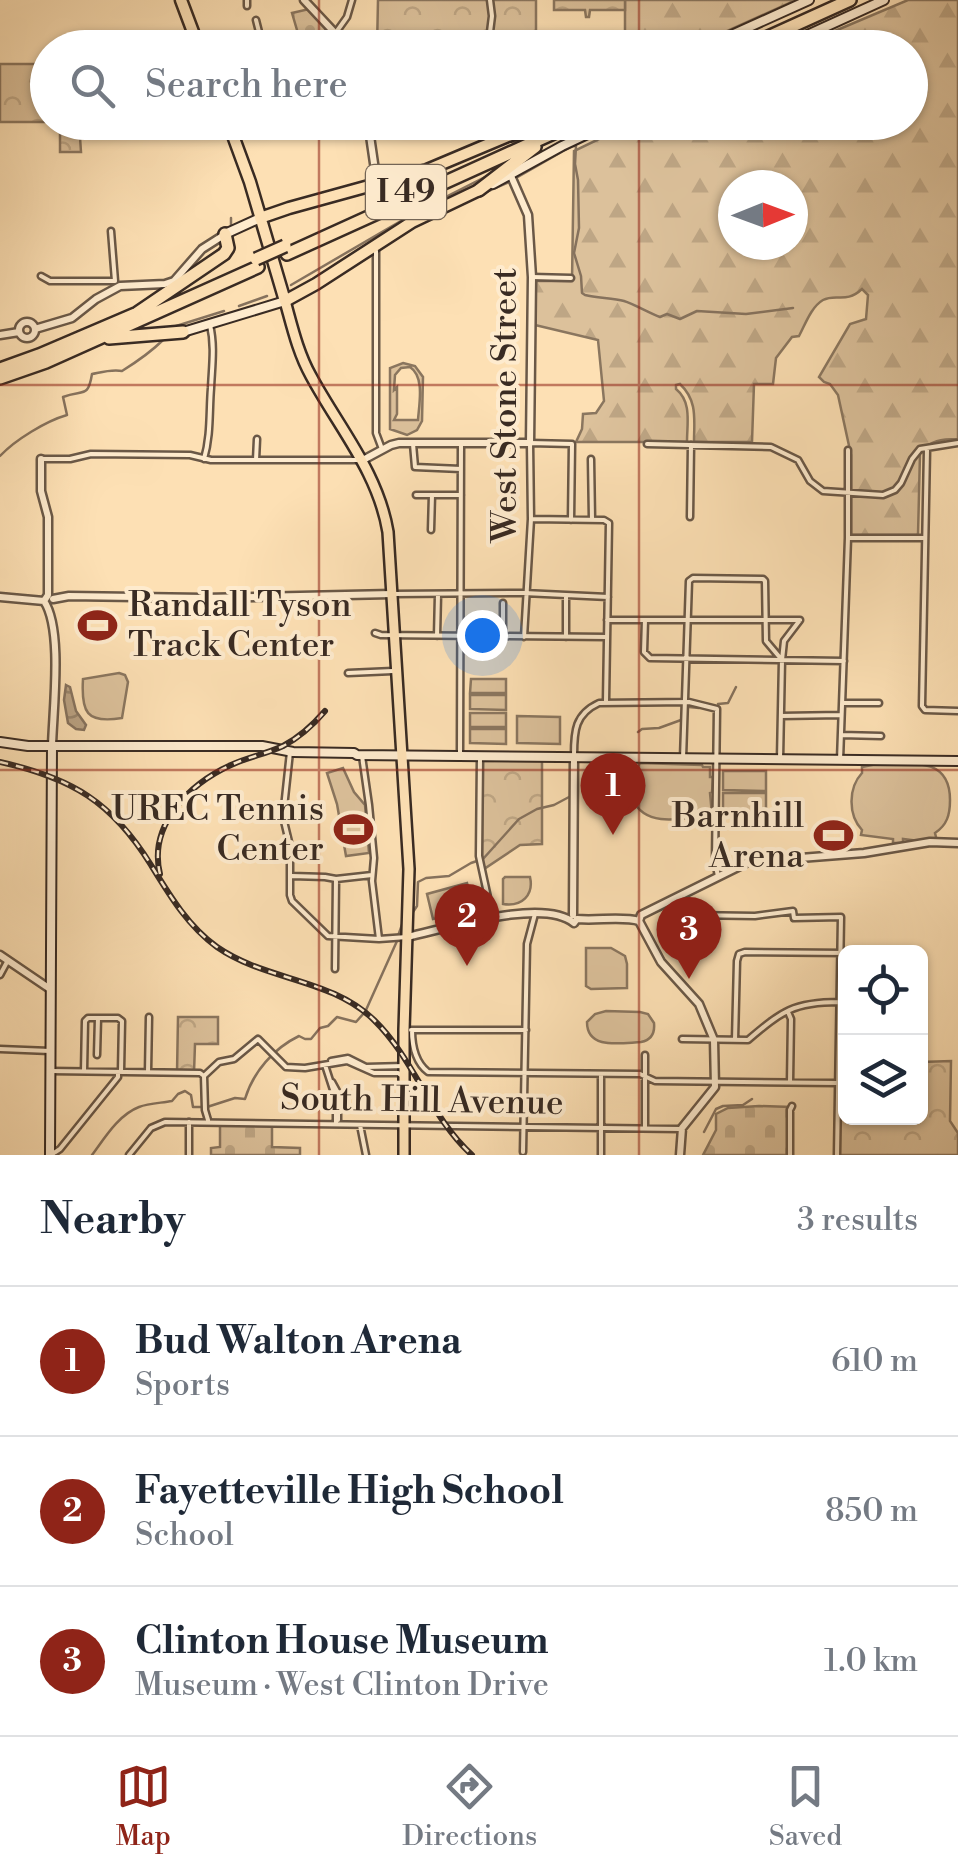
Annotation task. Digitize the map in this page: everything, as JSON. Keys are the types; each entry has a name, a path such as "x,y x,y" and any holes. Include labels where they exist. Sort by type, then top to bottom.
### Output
{"highway":[{"path":"181,0 192,30"},
{"path":"765,30 831,0"},
{"path":"784,30 850,0"},
{"path":"235,140 284,301 427,214 479,190 542,140"},
{"path":"259,212 274,213 377,184 449,162 499,140"},
{"name":"I 49","path":"0,378 46,362 530,140"},
{"path":"136,313 226,252 225,234"},
{"name":"I 49","path":"0,368 257,263"},
{"path":"95,340 183,332"}],"main road":[{"path":"743,30 809,0"},
{"path":"818,30 884,0"},
{"path":"479,190 575,140"},
{"path":"225,234 259,212"},
{"path":"183,332 284,301 310,374 363,460 386,517 409,869 409,1053 404,1072 404,1155"},
{"path":"0,742 94,749 262,750 354,758 958,761"},
{"path":"50,1155 52,746"}],"street":[{"path":"337,30 352,0"},
{"path":"490,0 490,30"},
{"path":"310,2 334,30"},
{"path":"256,20 258,30"},
{"path":"371,140 377,184"},
{"name":"West Stone Street","path":"511,176 528,214 532,278 530,519 524,636"},
{"path":"111,231 118,284"},
{"path":"40,276 50,280 165,284 174,281 202,249 225,234"},
{"path":"375,246 376,433 382,450"},
{"path":"532,278 572,278"},
{"path":"0,335 19,332 26,322 36,330 72,318 118,284"},
{"path":"204,459 210,440 213,374 210,324"},
{"path":"256,439 256,460"},
{"path":"52,746 54,636 48,600 48,517 41,491 41,459 91,454 363,460 396,443 572,444 572,520"},
{"path":"413,443 415,467 461,469"},
{"path":"460,757 462,443"},
{"path":"647,444 771,447 798,460 810,481 823,491 883,496 902,483 915,454 958,443"},
{"path":"690,445 690,517"},
{"path":"927,448 922,706 923,710 958,711"},
{"path":"840,760 848,450"},
{"path":"591,459 592,520"},
{"path":"416,495 461,495"},
{"path":"432,495 432,530"},
{"path":"530,519 608,522 606,701"},
{"path":"848,538 926,538"},
{"path":"684,758 689,581 766,581 767,644 782,660"},
{"path":"437,636 438,595"},
{"path":"566,595 566,636"},
{"path":"0,597 608,597"},
{"path":"502,603 503,636"},
{"path":"608,620 800,620 784,640 780,759"},
{"path":"645,620 646,656 844,661"},
{"path":"375,633 607,638"},
{"path":"348,673 396,671"},
{"path":"573,917 574,734 587,709 606,701 686,702 717,710 718,876"},
{"path":"842,703 878,703"},
{"path":"781,716 842,715"},
{"path":"841,735 881,736"},
{"path":"290,754 284,820 290,846 290,896 324,934 335,936 407,937 492,916 638,918 739,865 958,842"},
{"path":"360,756 374,858 372,875 379,939"},
{"path":"480,757 480,858 492,916"},
{"path":"290,876 336,879 372,875"},
{"path":"335,970 336,879"},
{"path":"677,900 689,915 754,916 793,911 794,918 840,918 842,945"},
{"path":"523,1152 527,944 535,914"},
{"path":"638,918 664,966 698,1004 714,1040 713,1092 682,1128 680,1155"},
{"path":"734,1040 738,957 745,952 838,953"},
{"path":"0,955 50,989"},
{"path":"0,975 8,961"},
{"path":"682,1038 748,1040 787,1011 806,1003 838,1002"},
{"path":"787,1011 791,1020 790,1082"},
{"path":"148,1072 149,1017"},
{"path":"97,1054 98,1018"},
{"path":"50,1155 60,1149 118,1077 122,1021 118,1018 85,1021 84,1072"},
{"path":"408,1030 526,1030"},
{"path":"204,1076 258,1039 286,1067 346,1061 374,1073 404,1072"},
{"path":"0,1050 50,1050"},
{"path":"409,1053 428,1072 640,1074 654,1081 838,1082 837,1155"},
{"path":"645,1055 645,1128"},
{"path":"325,1065 348,1058 366,1067 404,1072"},
{"path":"325,1065 336,1099 336,1124"},
{"path":"50,1071 204,1076"},
{"path":"601,1155 602,1073"},
{"path":"204,1076 209,1122"},
{"path":"790,1155 792,1106"},
{"path":"129,1155 157,1124 188,1122 189,1155"},
{"name":"South Hill Avenue","path":"188,1122 682,1128"},
{"path":"360,1124 366,1155"}],"green space":[{"path":"378,0 536,0 536,30 377,30"},
{"path":"554,0 625,0 625,10 590,10 586,17 585,10 554,10"},
{"path":"625,0 796,0 730,30 625,30"},
{"path":"908,0 958,0 958,439 932,443 920,454 918,535 851,535 851,455 838,395 819,377 850,324 866,319 868,295 862,289 851,296 819,303 799,336 792,337 776,358 773,384 754,384 752,442 694,442 692,404 680,384 676,389 687,406 687,442 576,442 583,414 596,413 604,401 598,340 535,325 536,281 572,281 574,151 597,140 928,140 928,30 837,30"},
{"path":"309,9 326,30 297,30 292,13"},
{"path":"0,64 30,64 30,122 0,122"},
{"path":"60,140 80,140 81,152 60,152"},
{"path":"403,363 415,366 423,377 422,421 417,430 407,435 390,429 390,368","holes":["401,368 415,371 420,391 418,420 394,420 395,375"]},
{"path":"119,673 128,682 122,718 93,717 83,700 83,679"},
{"path":"471,679 506,679 506,693 470,693"},
{"path":"470,695 506,695 506,710 470,709"},
{"path":"470,713 506,713 506,727 470,727"},
{"path":"517,716 560,717 560,744 517,743"},
{"path":"470,729 506,729 506,744 470,743"},
{"path":"542,760 542,844 520,845 484,869 482,761"},
{"path":"640,763 710,767 712,815 667,820 647,815 633,800 630,789"},
{"path":"926,765 943,775 948,786 949,810 936,837 893,843 893,839 861,835 852,809 852,794 862,767"},
{"name":"UREC Tennis Center","path":"343,768 365,805 369,853 346,856 327,773"},
{"path":"723,771 766,771 766,791 723,790"},
{"path":"723,793 766,793 766,813 723,812"},
{"path":"505,877 530,877 530,889 516,904 503,904"},
{"path":"467,883 474,909 433,919 427,894"},
{"path":"586,948 611,948 625,956 627,988 586,986"},
{"path":"606,1011 648,1014 654,1023 653,1033 641,1042 599,1041 588,1031 587,1022"},
{"path":"178,1017 218,1017 218,1044 195,1044 194,1073 177,1073"},
{"path":"951,1061 950,1121 958,1133 958,1155 839,1155 840,1125 928,1125 928,1062"},
{"path":"791,1107 790,1155 703,1155 716,1130 716,1114 728,1108"},
{"path":"220,1123 272,1124 272,1147 300,1148 300,1155 211,1155 211,1148 220,1147"}],"water":[{"path":"66,685 86,725 84,730 68,723"}],"waterway":[{"path":"516,178 576,146 579,228 574,253 585,295 624,301 660,317 667,314 680,319 697,311 746,314 793,308"},
{"path":"291,285 487,176"},
{"path":"486,192 509,182"},
{"path":"231,218 231,227"},
{"path":"198,265 223,246"},
{"path":"239,306 267,296"},
{"path":"173,327 224,311"},
{"path":"0,456 31,432 67,415 63,397 84,392 92,374 122,371 163,340"},
{"path":"718,704 728,703 736,687"},
{"path":"689,707 699,708"},
{"path":"638,732 681,720"},
{"path":"413,912 418,882 449,876 483,859 519,819 569,797"},
{"path":"398,936 403,922"},
{"path":"366,1010 397,941"},
{"path":"207,1107 235,1098 245,1099 259,1070 290,1041 299,1036 311,1039 337,1017 356,1022 364,1013"},
{"path":"92,1155 118,1121 139,1107 172,1101 185,1091 191,1095 193,1107 202,1107"},
{"path":"704,1132 716,1109 743,1105 752,1099"}],"railway":[{"path":"160,874 160,839 175,808 187,795 215,773 289,742 325,711"},
{"path":"0,762 69,785 105,809 136,843 188,920 217,947 256,967 338,996 374,1020 401,1053 445,1124 472,1155"}],"place":[{"name":"Randall Tyson Track Center","path":"98,625"},
{"name":"UREC Tennis Center","path":"354,829"},
{"name":"Bud Walton Arena","path":"613,835"},
{"name":"Barnhill Arena","path":"834,836"},
{"name":"Fayetteville High School","path":"467,966"},
{"name":"Clinton House Museum","path":"689,979"}]}
